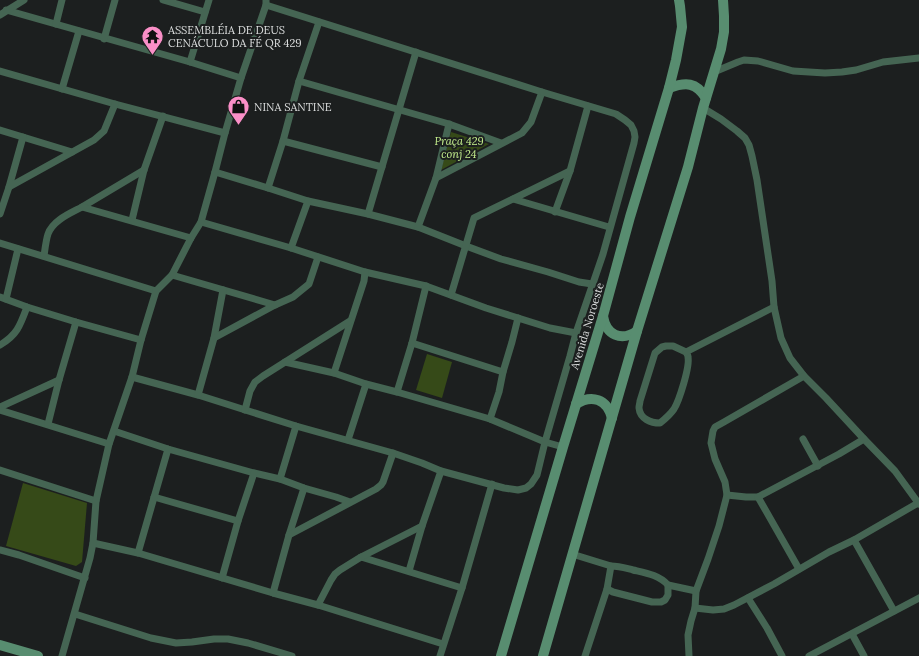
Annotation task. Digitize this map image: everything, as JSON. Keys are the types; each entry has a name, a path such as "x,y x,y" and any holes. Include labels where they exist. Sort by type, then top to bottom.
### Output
{"street":[{"path":"3,13 24,0"},
{"path":"56,24 62,0"},
{"path":"104,39 116,0"},
{"path":"163,0 205,12"},
{"path":"190,62 208,0"},
{"name":"Avenida Noroeste","path":"501,656 603,316 630,217 669,88 682,26 678,0"},
{"path":"542,656 688,167 704,103 721,49 724,32 723,0"},
{"path":"62,656 85,578 93,543 96,501 110,444 132,377 141,340 156,291 172,275 201,222 241,78 266,2 319,22 616,114 631,125 634,131 635,136 633,150 602,254 576,332 537,475 531,484 526,488 518,490 504,488 441,471 393,453 132,377"},
{"path":"3,13 56,24 241,78"},
{"path":"268,188 283,141 299,81 319,22"},
{"path":"62,89 80,31"},
{"path":"368,214 416,52"},
{"path":"714,72 744,60 764,62 792,71 825,73 856,70 883,62 919,58"},
{"path":"0,70 115,104 225,133"},
{"path":"299,81 449,124 501,143"},
{"path":"669,88 681,84 689,84 698,88 702,92 704,103 745,138 749,145 757,180 772,281 774,307 781,338 790,358 804,376 895,471 919,503 748,598 724,609 713,610 696,608"},
{"path":"436,178 522,132 531,122 542,92"},
{"path":"9,187 94,140 104,131 115,104"},
{"path":"555,212 570,171 588,106"},
{"path":"132,220 144,170 163,116"},
{"path":"418,227 436,178 449,124"},
{"path":"0,130 72,152"},
{"path":"0,214 23,137"},
{"path":"283,141 382,168"},
{"path":"44,256 48,233 53,226 60,220 144,170"},
{"path":"451,295 474,218 570,171"},
{"path":"215,172 308,201 418,227 500,259 579,282 592,284"},
{"path":"513,199 609,227"},
{"path":"291,248 308,201"},
{"path":"82,207 191,238"},
{"path":"201,222 291,248 365,272 426,286 486,308 550,328 576,332"},
{"path":"0,243 156,291"},
{"path":"18,249 3,298 76,322 141,340"},
{"path":"214,338 274,305 293,297 309,284 318,257"},
{"path":"334,373 364,281 365,272"},
{"path":"172,275 274,305"},
{"path":"397,392 412,343 426,286"},
{"path":"198,395 214,338 223,290"},
{"path":"0,345 16,332 21,324 27,307"},
{"path":"686,352 774,307"},
{"path":"603,316 607,329 618,336 632,335 638,331"},
{"path":"490,419 499,392 518,318"},
{"path":"245,410 250,391 255,382 262,376 350,321"},
{"path":"48,424 76,322"},
{"path":"412,343 503,372"},
{"path":"666,346 673,346 686,352 688,358 688,368 675,408 668,417 660,423 648,420 641,413 639,408 655,353 662,347 666,346"},
{"path":"285,362 334,373 366,384 490,419 545,442 563,447"},
{"path":"689,656 688,636 691,621 696,608 696,591 717,532 727,495 725,482 715,459 711,443 713,431 715,427 804,376"},
{"path":"0,408 59,380"},
{"path":"348,440 366,384"},
{"path":"576,404 581,400 588,399 601,401 610,411 612,418"},
{"path":"0,408 110,444"},
{"path":"280,479 296,426"},
{"path":"114,431 168,449 280,479 350,502"},
{"path":"803,439 818,466"},
{"path":"727,495 758,497 818,466 864,439"},
{"path":"138,553 168,449"},
{"path":"289,535 381,486 393,453"},
{"path":"0,470 96,501"},
{"path":"409,571 422,526 441,471"},
{"path":"222,578 238,521 254,473"},
{"path":"440,656 462,588 492,484"},
{"path":"273,593 304,488"},
{"path":"154,497 238,521"},
{"path":"758,497 799,569"},
{"path":"318,605 335,574 340,570 422,526"},
{"path":"854,540 894,611"},
{"path":"93,543 138,553 318,605 443,644"},
{"path":"0,550 85,578"},
{"path":"572,554 611,566 619,566 649,574 665,581 668,585 696,591"},
{"path":"361,558 409,571 462,588"},
{"path":"585,656 607,588 611,566"},
{"path":"607,588 613,592 652,602 661,602 665,600 668,595 668,585"},
{"path":"748,598 767,628 782,656"},
{"path":"809,656 919,598"},
{"path":"75,614 151,638 176,643 228,639 248,643 292,656"},
{"path":"852,634 864,656"},
{"path":"0,645 38,656"}],"green space":[{"name":"Praça 429 conj 24","path":"451,132 489,144 441,170"},
{"path":"427,354 452,362 442,398 416,390"},
{"path":"23,483 87,503 82,562 76,566 6,546"}],"place":[{"name":"ASSEMBLÉIA DE DEUS CENÁCULO DA FÉ QR 429","path":"153,56"},
{"name":"NINA SANTINE","path":"239,126"}]}
